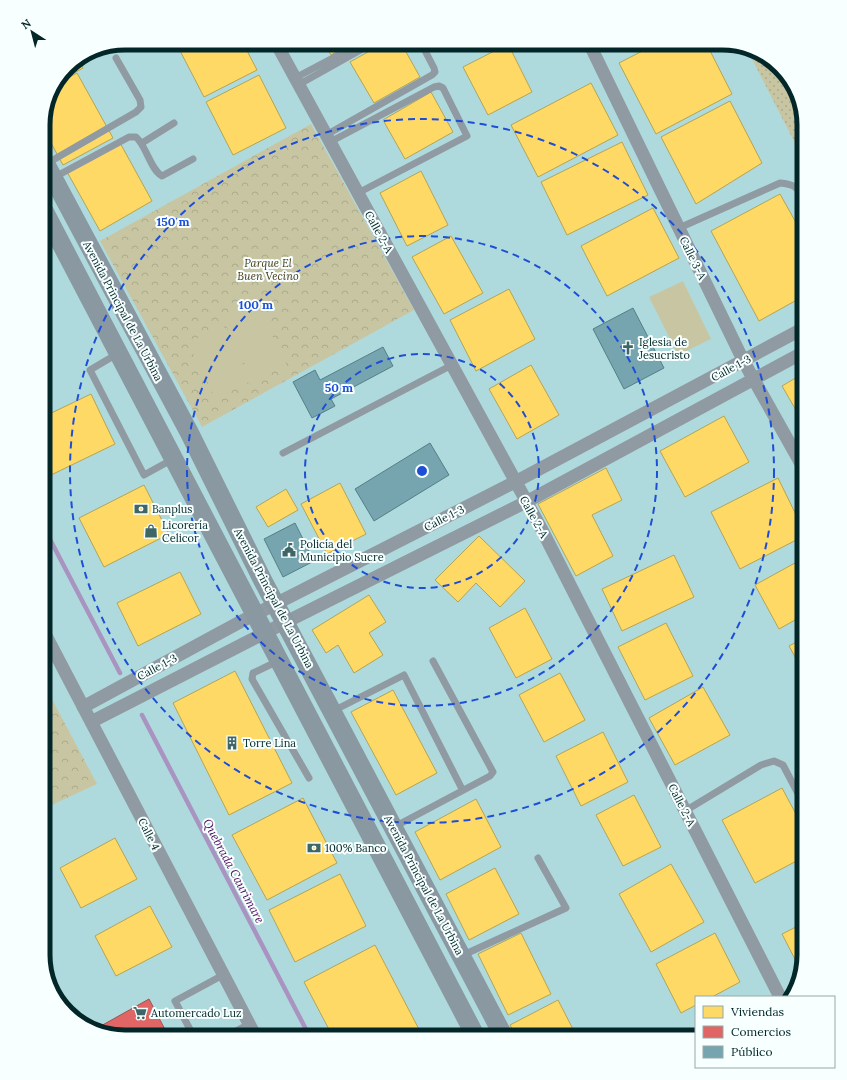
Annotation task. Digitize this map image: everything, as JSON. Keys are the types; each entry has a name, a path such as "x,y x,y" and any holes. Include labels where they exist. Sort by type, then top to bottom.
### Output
{"main road":[{"name":"Avenida Principal de La Urbina","path":"50,173 189,432 276,604 500,1030"},
{"name":"Avenida Principal de La Urbina","path":"50,222 472,1030"}],"street":[{"name":"Calle 2-A","path":"280,50 526,502 779,996"},
{"name":"Calle 3-A","path":"591,50 744,362 797,457"},
{"name":"Calle 1-3","path":"84,707 256,614 515,482 744,362 797,332"},
{"name":"Calle 1-3","path":"91,722 265,632 526,502 797,356"},
{"name":"Calle 4","path":"50,643 252,1030"}],"lane":[{"path":"297,82 350,50"},
{"path":"297,82 359,50"},
{"path":"328,139 432,75 435,72 434,68 425,50"},
{"path":"50,165 136,112 141,107 140,100 116,58"},
{"path":"328,139 434,87 439,86 443,88 467,136 465,139 358,193"},
{"path":"142,143 174,123"},
{"path":"50,166 130,137 136,137 142,143 157,172 162,176 193,159"},
{"path":"678,228 780,183 792,184 797,189"},
{"path":"119,353 90,370 90,374 144,475 174,458"},
{"path":"283,453 452,365"},
{"path":"280,660 253,673 252,679 309,778"},
{"path":"394,827 462,789 490,776 493,772 433,661"},
{"path":"333,711 404,675 462,789"},
{"path":"685,811 761,765 774,761 783,765 797,792"},
{"path":"461,956 566,908 538,858"},
{"path":"190,1030 175,1001 223,975"},
{"path":"238,1030 249,1024"}],"green space":[{"path":"751,56 768,65 778,75 789,92 796,110 797,147"},
{"name":"Parque El Buen Vecino","path":"311,124 414,310 202,427 100,241"},
{"path":"683,281 711,339 678,355 649,297"},
{"path":"258,306 286,364 253,380 224,322"},
{"path":"223,325 251,381 216,399 188,343"},
{"path":"50,695 97,784 50,806"}],"building: Viviendas":[{"path":"180,50 247,50 257,70 204,97"},
{"path":"328,50 339,50 331,55"},
{"path":"371,50 405,50 420,77 374,103 350,62"},
{"path":"496,50 511,50 532,92 488,115 463,67"},
{"path":"644,50 710,50 732,94 656,134 619,63"},
{"path":"81,64 83,68 67,77"},
{"path":"77,73 113,138 63,165 50,141 50,120 56,96 65,79"},
{"path":"259,75 286,128 233,155 206,102"},
{"path":"591,83 618,135 538,177 511,125"},
{"path":"431,92 453,132 405,159 383,120"},
{"path":"730,101 762,163 696,204 661,137"},
{"path":"119,141 152,201 100,231 66,170"},
{"path":"622,142 648,195 567,235 541,182"},
{"path":"421,171 448,225 407,246 380,193"},
{"path":"780,194 797,224 797,300 759,321 711,231"},
{"path":"653,208 679,258 607,296 581,246"},
{"path":"451,236 483,293 444,314 412,257"},
{"path":"509,289 535,339 476,371 450,320"},
{"path":"531,365 559,415 517,439 489,389"},
{"path":"797,377 797,412 782,386"},
{"path":"91,394 115,444 51,475 50,414"},
{"path":"724,416 749,462 685,497 660,451"},
{"path":"606,468 622,500 592,515 613,556 576,576 538,504"},
{"path":"778,478 797,517 797,540 740,569 711,512"},
{"path":"340,483 366,534 327,554 301,504"},
{"path":"144,485 169,534 104,567 79,518"},
{"path":"286,489 298,510 268,527 256,507"},
{"path":"479,536 525,581 500,607 476,583 458,602 435,580"},
{"path":"674,555 694,597 622,631 602,589"},
{"path":"797,562 797,619 779,629 755,585"},
{"path":"180,572 201,614 138,646 117,603"},
{"path":"369,595 386,622 369,633 383,655 354,673 338,645 326,653 312,630"},
{"path":"525,608 552,659 516,678 489,628"},
{"path":"666,623 693,676 645,700 618,647"},
{"path":"797,642 797,660 789,646"},
{"name":"Torre Lina","path":"235,671 292,783 229,815 173,703"},
{"path":"560,673 585,720 544,742 519,695"},
{"path":"703,687 730,735 675,765 649,718"},
{"path":"393,690 437,773 396,795 351,712"},
{"path":"603,732 628,782 581,806 556,756"},
{"path":"782,788 797,816 797,861 755,883 722,820"},
{"path":"634,795 661,847 623,866 596,815"},
{"path":"303,798 337,863 267,900 232,835"},
{"path":"476,799 501,847 440,880 415,832"},
{"path":"115,838 137,879 81,908 60,868"},
{"path":"671,864 704,922 651,952 619,894"},
{"path":"495,868 519,914 469,940 446,894"},
{"path":"340,874 366,926 295,962 269,910"},
{"path":"150,906 172,947 116,976 95,936"},
{"path":"797,926 796,962 782,934"},
{"path":"521,933 551,994 508,1015 478,954"},
{"path":"715,933 740,982 714,996 695,996 695,1006 681,1013 656,964"},
{"path":"375,945 419,1030 329,1030 304,982"},
{"path":"558,1000 573,1030 513,1030 510,1025"}],"building: Comercios":[{"name":"Automercado Luz","path":"149,999 165,1030 125,1030 101,1026"}],"building: Público":[{"name":"Iglesia de Jesucristo","path":"633,308 664,368 624,389 593,329"},
{"path":"383,347 393,366 331,399 335,406 312,418 293,382 315,370 320,380"},
{"path":"430,443 449,475 374,521 355,489"},
{"name":"Policía del Municipio Sucre","path":"295,523 314,561 283,577 264,539"}],"waterway":[{"name":"Quebrada Caurimare","path":"50,539 120,673"},
{"name":"Quebrada Caurimare","path":"142,715 306,1030"}],"place":[{"name":"Iglesia de Jesucristo","path":"628,348"},
{"name":"Banplus","path":"141,509"},
{"name":"Licorería Celicor","path":"151,531"},
{"name":"Policía del Municipio Sucre","path":"289,550"},
{"name":"Torre Lina","path":"232,743"},
{"name":"100% Banco","path":"314,848"},
{"name":"Automercado Luz","path":"140,1013"}]}
